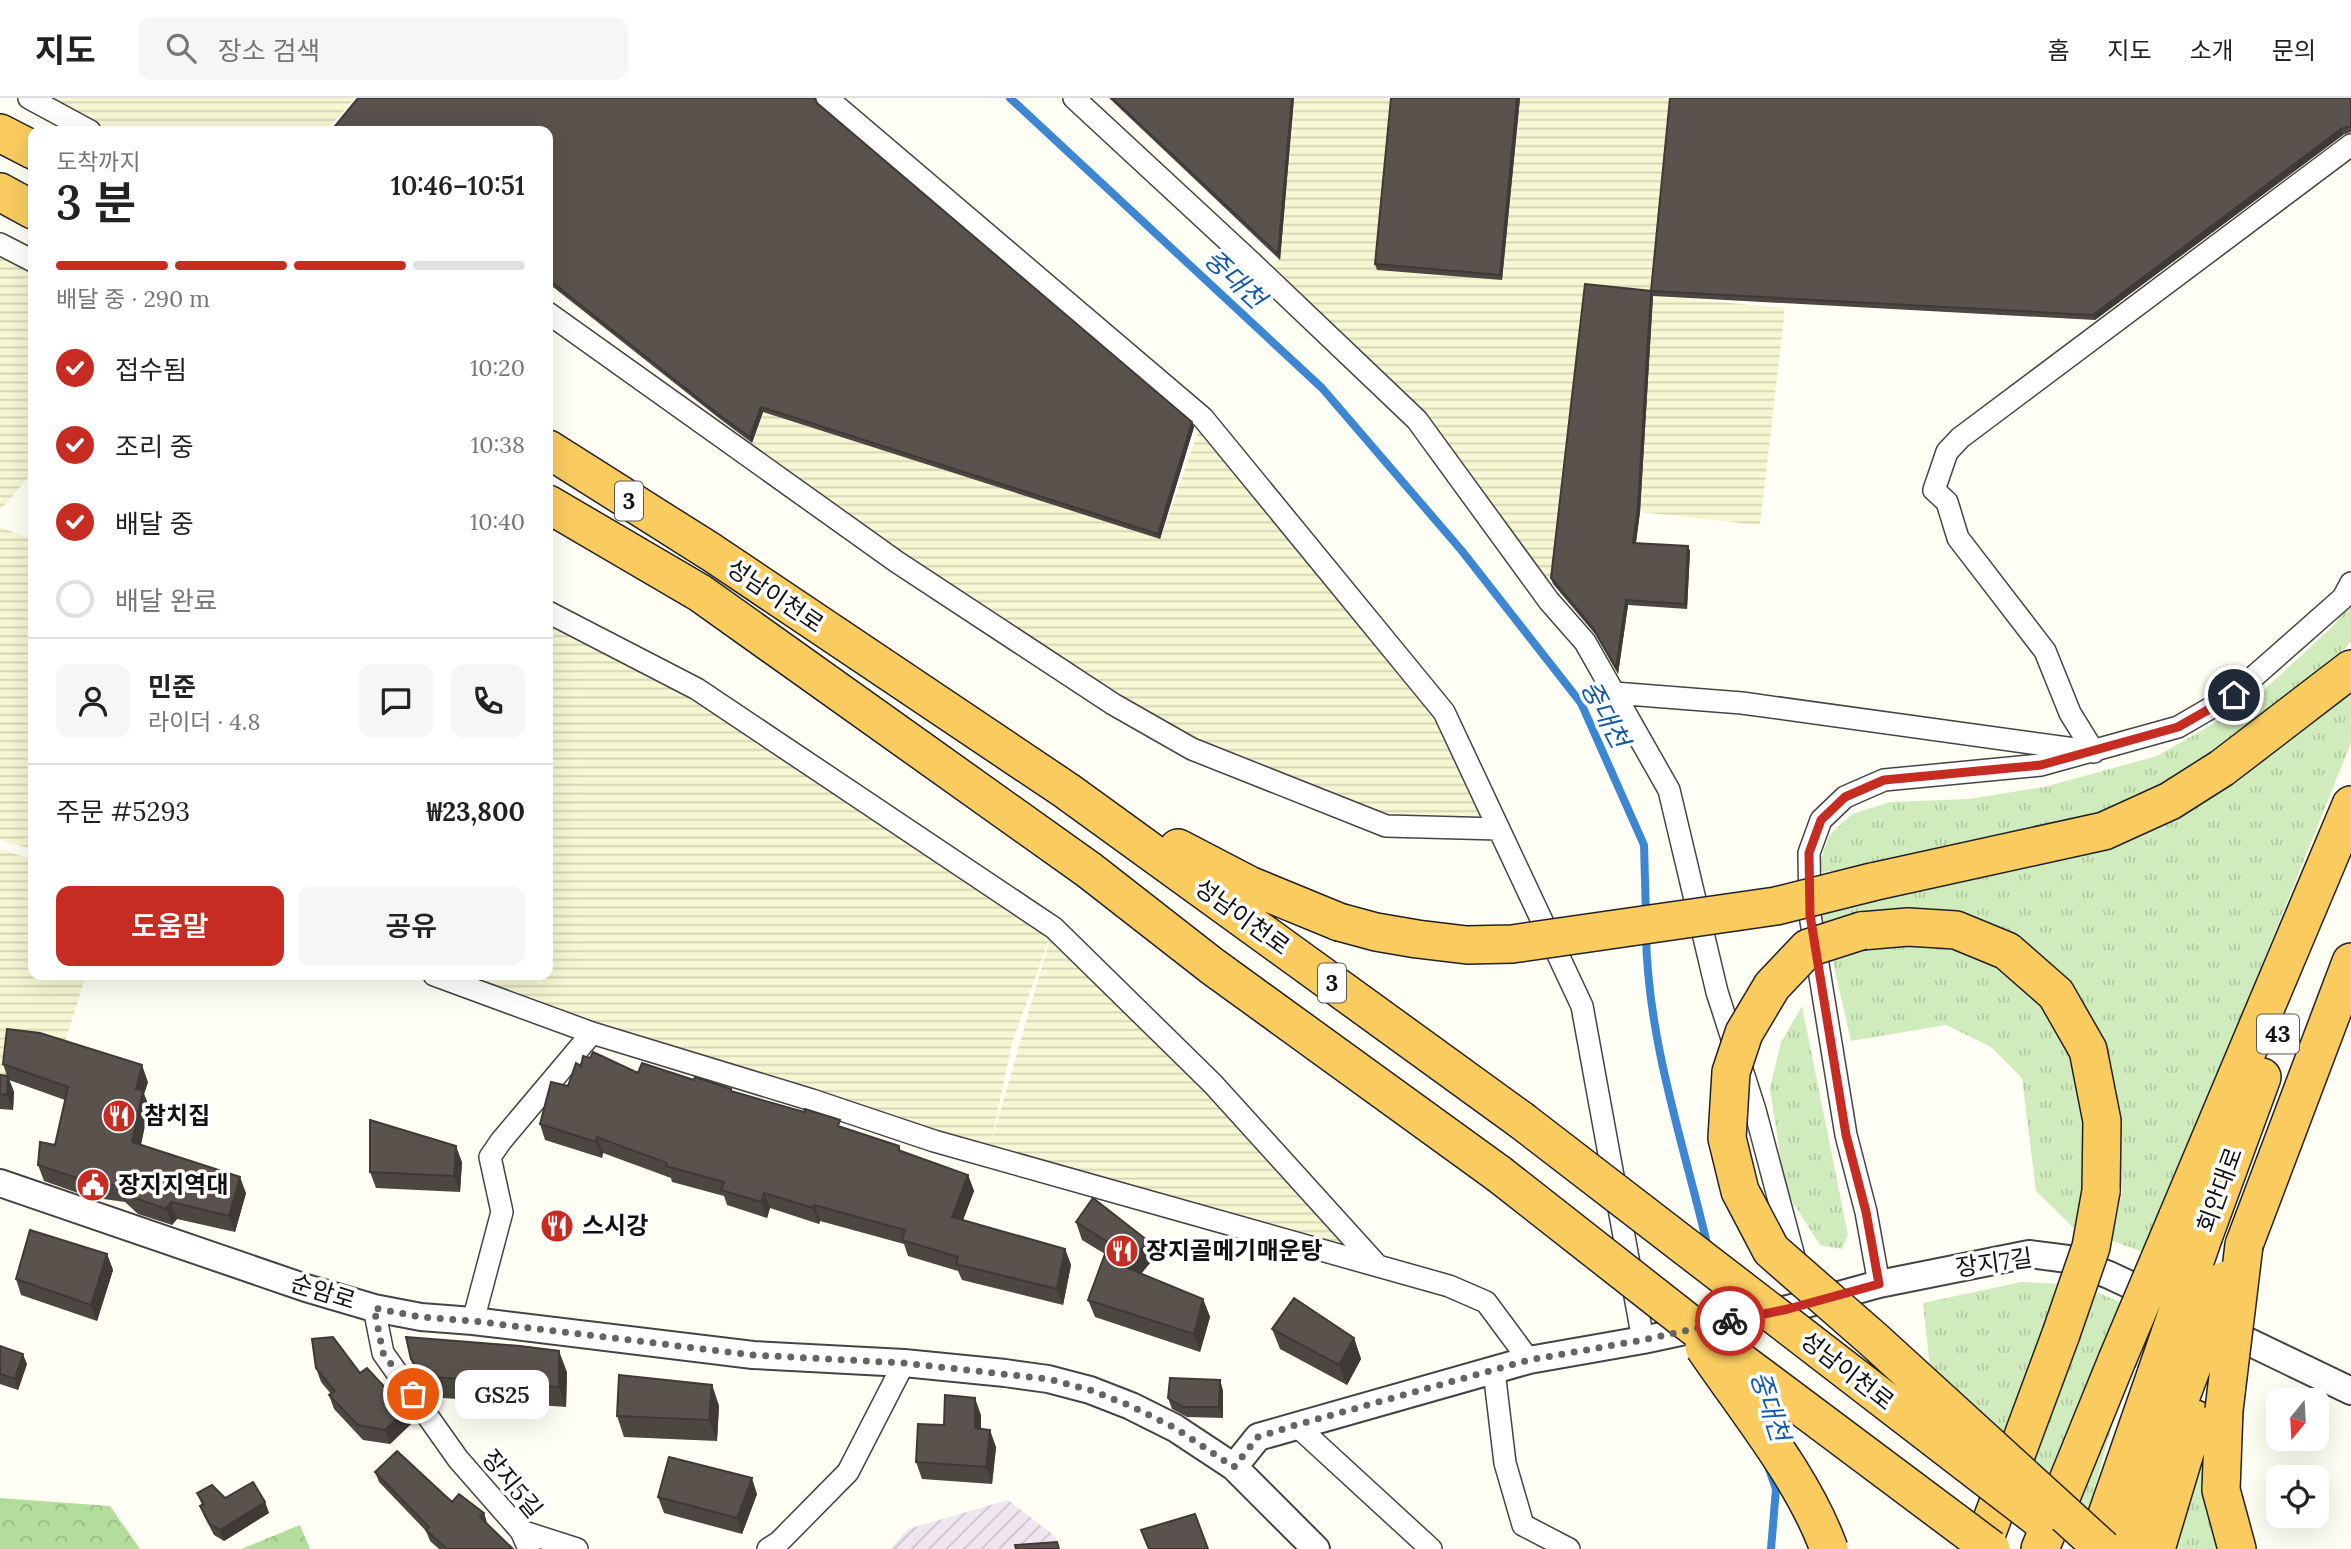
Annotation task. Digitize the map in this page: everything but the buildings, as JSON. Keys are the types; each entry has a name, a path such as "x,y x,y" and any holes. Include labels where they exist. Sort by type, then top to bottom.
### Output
{"highway":[{"path":"0,133 28,147"},
{"path":"0,192 28,208"},
{"name":"성남이천로","path":"553,452 711,552 1067,791 1521,1120 2077,1549"},
{"name":"성남이천로","path":"553,507 700,593 1089,870 1212,966 1499,1174 1685,1320 1991,1549"},
{"path":"1067,791 1250,886 1339,922 1417,939 1468,944 1512,944 1776,906 2104,831 2171,801 2222,768 2351,669"},
{"path":"2040,1549 2117,1360 2190,1227 2351,805"},
{"name":"회안대로","path":"2095,1549 2191,1393 2190,1227 2351,833"},
{"path":"1981,1549 2061,1334 2091,1247 2101,1191 2102,1121 2088,1050 2056,994 2007,951 1956,930 1908,927 1861,931 1808,948 1772,986 1744,1033 1731,1072 1727,1138 1740,1191 1771,1250 1874,1340 2103,1549"},
{"name":"회안대로","path":"2126,1549 2141,1497 2191,1393 2351,962"},
{"path":"1685,1320 1784,1464 1821,1525 1829,1549"},
{"path":"2157,1549 2191,1393"},
{"path":"2191,1393 2237,1549"}],"street":[{"path":"29,98 81,126"},
{"path":"827,98 1203,418 1444,712 1582,1006 1643,1340"},
{"path":"1074,98 1417,420 1549,601 1584,642 1669,790 1717,992 1755,1110 1797,1307"},
{"path":"2094,752 2070,713 2045,651 1958,538 1947,502 1934,490 1947,452 1960,439 2113,321 2351,145"},
{"path":"0,244 28,258"},
{"path":"553,317 897,562 1113,704 1192,749 1386,826 1499,829"},
{"path":"1879,1284 1866,1212 1846,1135 1810,915 1809,853 1821,820 1845,797 1884,780 2041,765 2178,727 2234,695 2343,598 2351,583"},
{"path":"553,615 697,689 1054,928 1213,1084 1377,1265"},
{"path":"1614,693 1742,703 2094,752"},
{"path":"449,980 592,1033 812,1100 934,1141 1449,1286 1486,1302 1529,1360"},
{"path":"473,1321 502,1212 490,1157 592,1033"},
{"name":"순암로","path":"0,1183 240,1266 374,1308 421,1317 753,1355 904,1363 1027,1376 1090,1390 1131,1406 1175,1428 1234,1467 1316,1549"},
{"name":"장지7길","path":"1234,1467 1258,1437 1529,1360 1643,1340 1797,1307 1879,1284 2029,1254 2068,1259 2109,1275 2351,1391"},
{"name":"장지5길","path":"374,1308 383,1353 458,1459 525,1540"},
{"path":"768,1549 779,1542 848,1472 904,1363"},
{"path":"1494,1370 1505,1463 1523,1525 1569,1549"},
{"path":"1296,1425 1431,1549"},
{"path":"525,1540 577,1549"}],"shaded area":[{"path":"1008,1500 1055,1536 1059,1549 890,1549 908,1529"}],"green space":[{"path":"29,98 355,98 330,126 81,126"},
{"path":"1294,98 1394,98 1502,280 1520,98 1672,98 1653,296 1785,308 1760,525 1640,512 1587,289 1549,601 1417,420 1262,271 1280,259"},
{"path":"0,244 28,258 28,478 0,510"},
{"path":"763,412 1160,539 1203,418 1444,712 1499,829 1386,826 1113,704 752,445"},
{"path":"0,527 28,538 28,848 0,840"},
{"path":"2351,601 2351,642 2283,712 2120,811 1920,860 1816,873 1829,836 1852,814 1890,802 1969,799 2044,787 2157,756 2251,702 2334,625"},
{"path":"553,615 697,689 1054,928 1377,1265 987,1156 449,980 553,980","holes":["1049,942 991,1143 1012,1043"]},
{"path":"2351,677 2351,743 2146,1253 2112,1241 2122,1191 2114,1101 2028,956 1819,925 1818,906 2054,856"},
{"path":"0,849 28,858 28,980 84,980 65,1042 6,1037 8,1091 0,1090"},
{"path":"1876,944 1964,947 2026,983 2058,1024 2088,1079 2095,1141 2077,1231 2036,1191 2022,1078 1991,1047 1946,1025 1851,1041 1832,958"},
{"path":"1802,1006 1848,1235 1842,1249 1820,1245 1785,1190 1770,1088 1781,1042"},
{"path":"2021,1282 2063,1284 2007,1446 1931,1378 1923,1303"},
{"path":"2097,1292 2126,1305 2055,1484 2028,1463"},
{"path":"2121,1392 2088,1513 2072,1499"},
{"path":"2206,1430 2230,1549 2172,1549"},
{"path":"0,1498 110,1506 140,1549 0,1549"},
{"path":"300,1525 310,1549 241,1549"}],"waterway":[{"name":"중대천","path":"1010,98 1322,388 1462,551 1581,703 1644,845 1646,916"},
{"name":"중대천","path":"1646,935 1648,975 1660,1054 1708,1248"},
{"name":"중대천","path":"1718,1288 1725,1320"},
{"name":"중대천","path":"1769,1469 1776,1489 1771,1549"}],"way so far":[{"path":"413,1394 383,1353 374,1308 421,1317 753,1355 904,1363 1048,1379 1090,1390 1131,1406 1175,1428 1234,1467 1258,1437 1296,1425 1529,1360 1730,1321"}],"place":[{"name":"참치집","path":"119,1116"},
{"name":"장지지역대","path":"93,1185"},
{"name":"스시강","path":"557,1226"},
{"name":"장지골메기매운탕","path":"1122,1251"},
{"name":"GS25","path":"413,1394"}],"route":[{"path":"1730,1321 1788,1309 1879,1284 1866,1212 1846,1135 1810,915 1809,853 1821,820 1845,797 1884,780 2041,765 2178,727 2234,695"}]}
